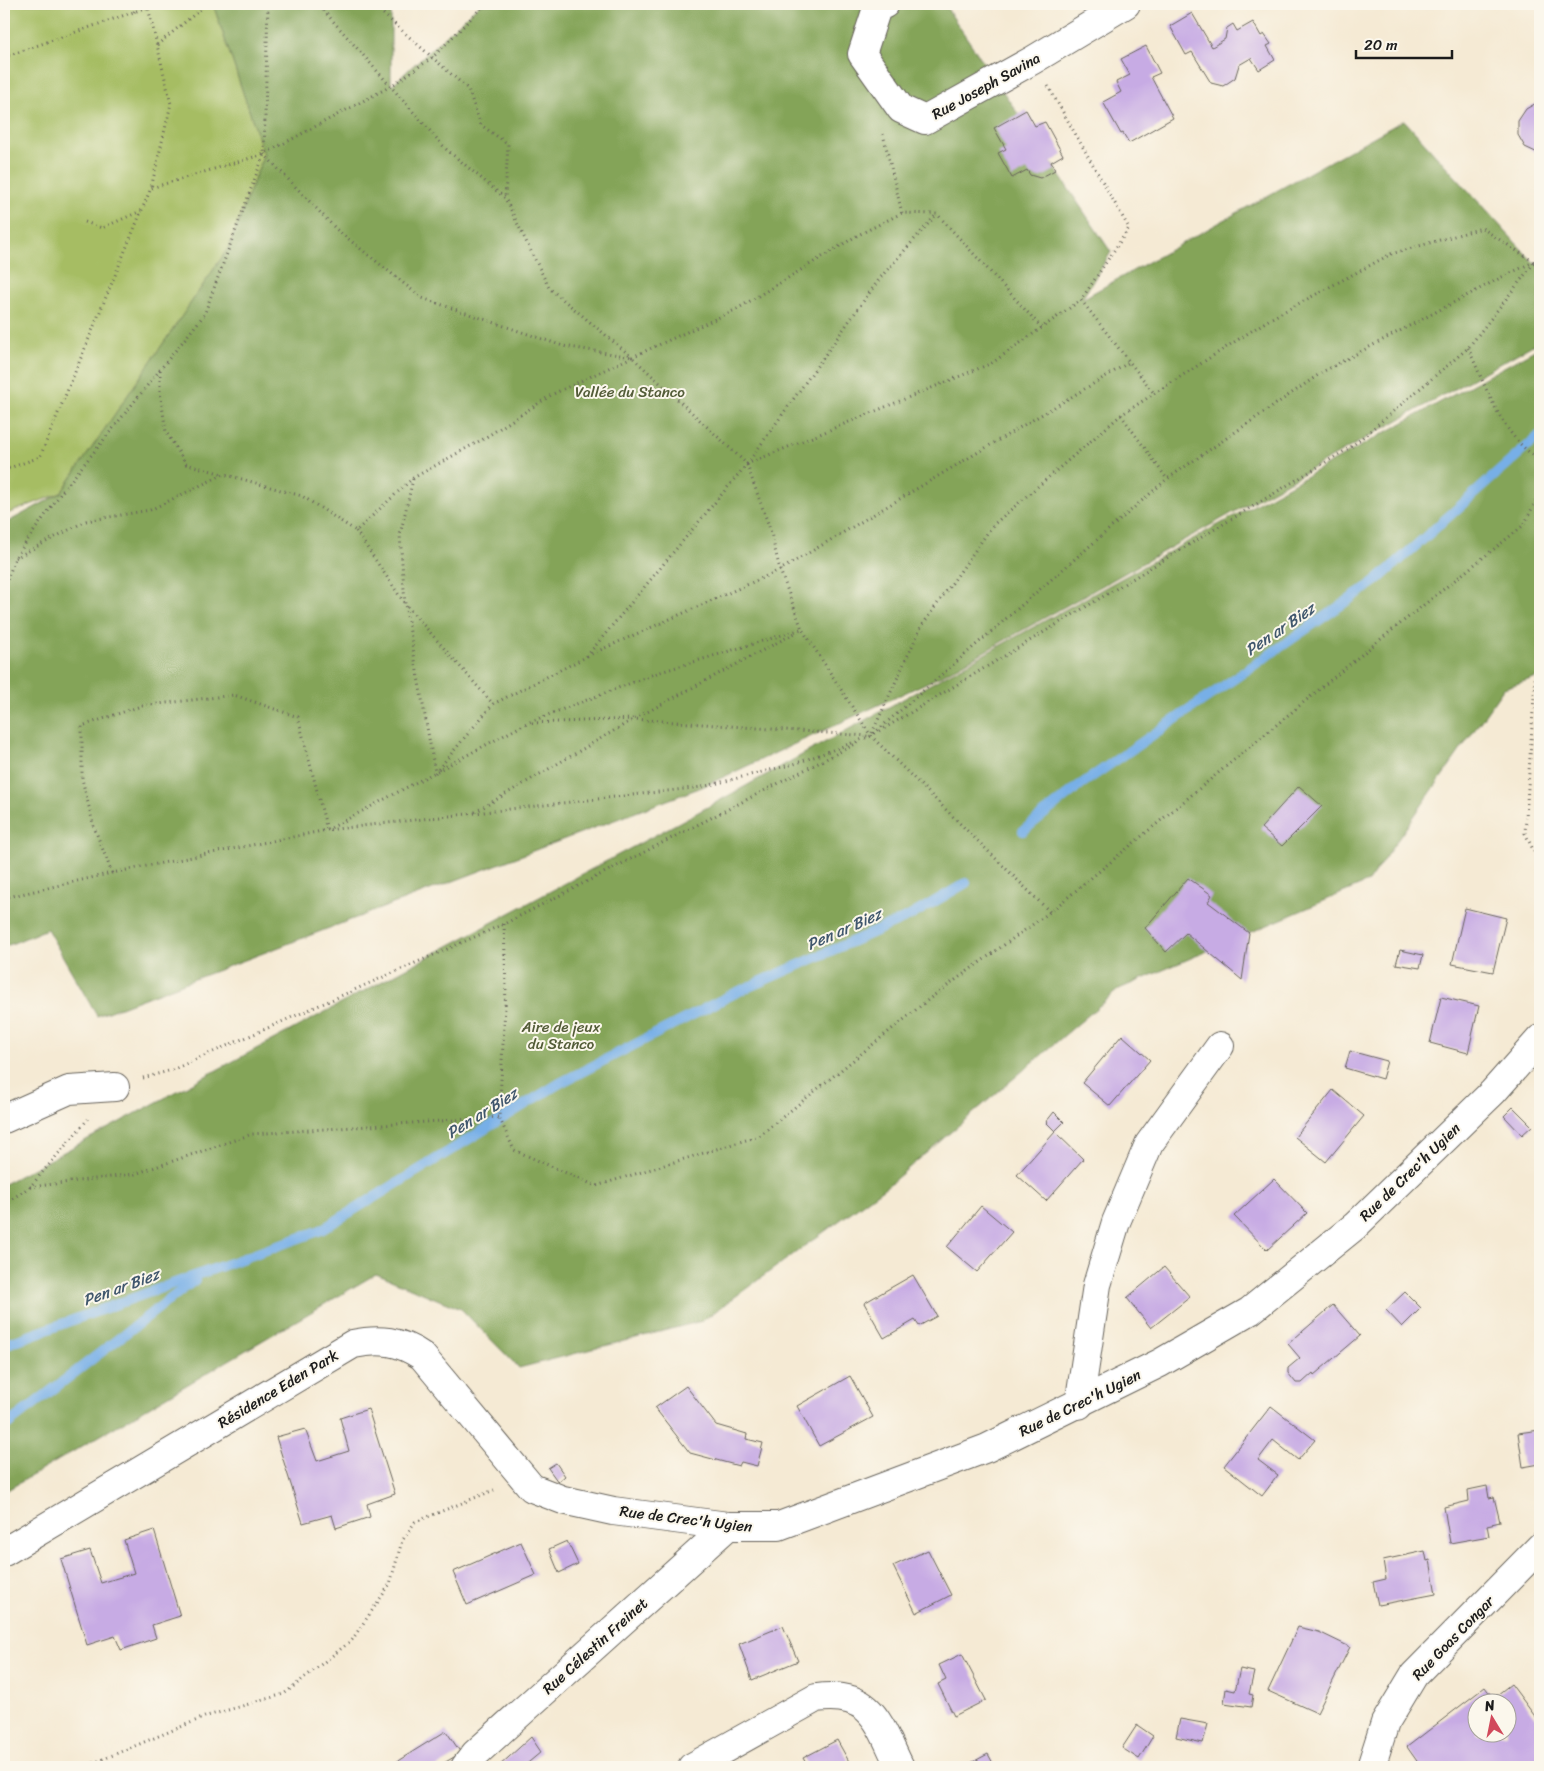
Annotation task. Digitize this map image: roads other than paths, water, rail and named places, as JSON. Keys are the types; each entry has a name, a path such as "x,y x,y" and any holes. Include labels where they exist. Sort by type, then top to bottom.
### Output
{"street":[{"name":"Rue Joseph Savina","path":"885,4 878,8 862,54 900,109 926,120 1033,60 1126,4"},
{"name":"Rue de Crec'h Ugien","path":"522,1478 532,1488 563,1500 613,1511 728,1526 780,1526 987,1448 1079,1405 1160,1363 1250,1311 1355,1226 1493,1092 1540,1039"},
{"path":"1079,1405 1097,1285 1116,1222 1149,1144 1220,1046"},
{"path":"4,1119 69,1090 115,1087"},
{"name":"Résidence Eden Park","path":"4,1552 353,1344 371,1340 407,1346 422,1356 522,1478"},
{"name":"Rue Célestin Freinet","path":"466,1767 475,1754 728,1526"},
{"name":"Rue Goas Congar","path":"1371,1767 1385,1723 1414,1675 1540,1547"},
{"path":"692,1767 816,1698 830,1696 846,1697 873,1712 900,1767"}],"waterway":[{"name":"Pen ar Biez","path":"1023,831 1080,785 1376,581 1540,435"},
{"name":"Pen ar Biez","path":"4,1345 321,1230 560,1083 735,993 910,916 966,883"},
{"path":"4,1427 196,1279"}],"park label":[{"name":"Vallée du Stanco","path":"630,392"},
{"name":"Aire de jeux du Stanco","path":"561,1036"}]}
